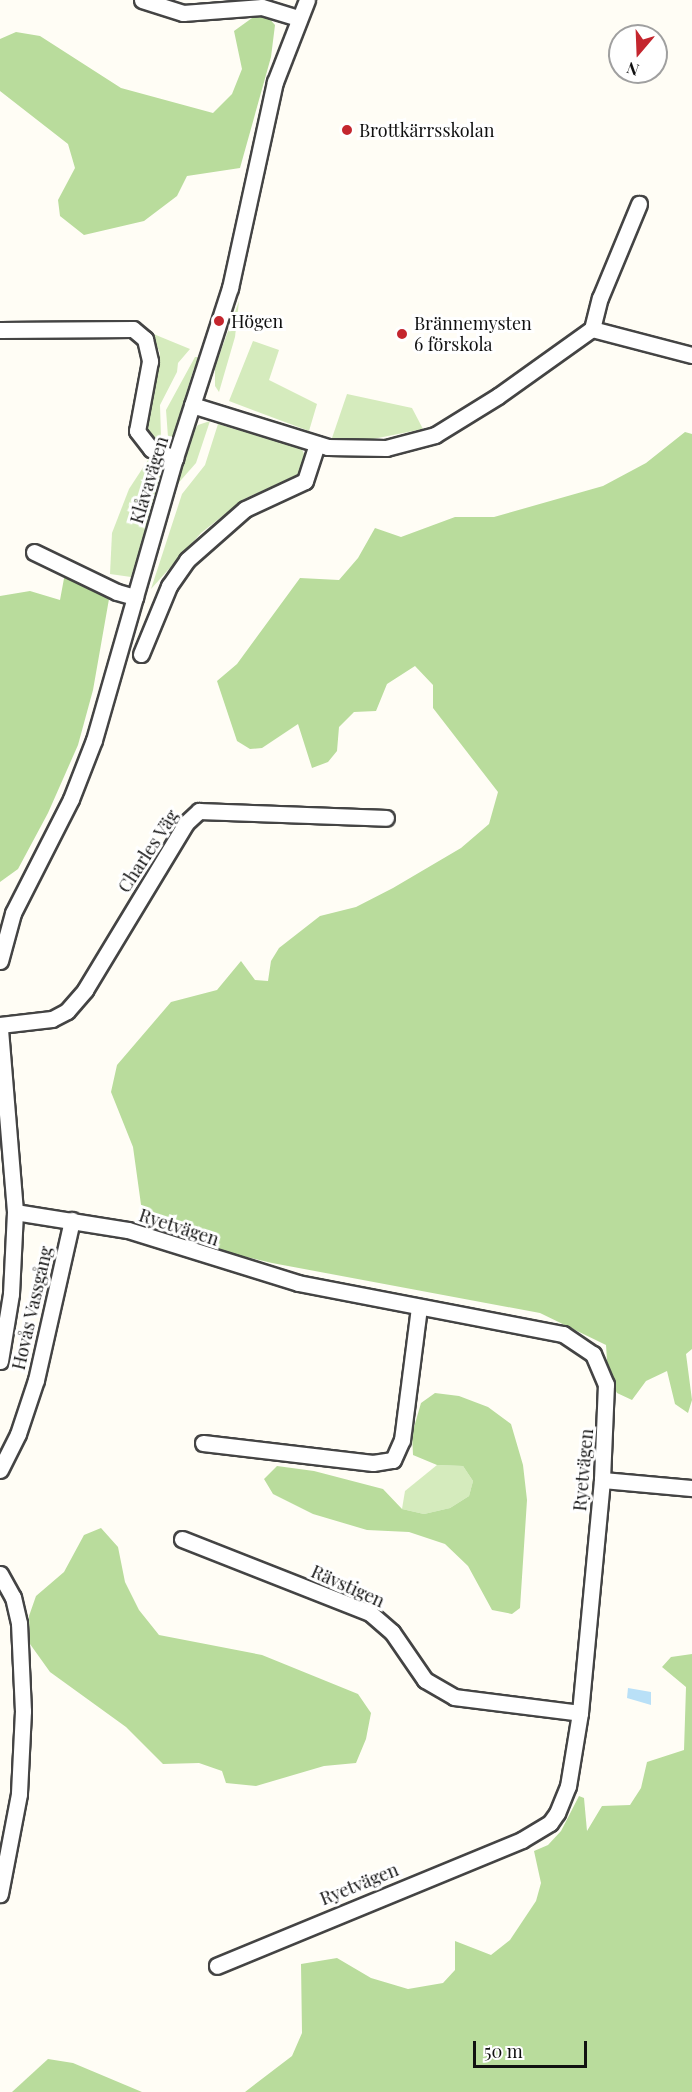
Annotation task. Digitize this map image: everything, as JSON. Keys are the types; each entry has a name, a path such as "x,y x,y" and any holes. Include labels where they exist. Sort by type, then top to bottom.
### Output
{"street":[{"path":"142,0 183,13 262,7 299,18"},
{"name":"Klåvavägen","path":"0,961 21,895 83,770 175,458 230,288 275,82 307,0"},
{"path":"192,405 317,444 364,450 435,435 498,396 592,328 600,298 639,204"},
{"path":"592,328 692,355"},
{"path":"0,330 133,329 145,339 150,361 137,431 151,449 175,458"},
{"path":"141,654 169,586 187,560 245,509 305,481 317,444"},
{"path":"34,552 117,592 135,597"},
{"name":"Charles Väg","path":"0,1027 52,1019 67,1011 86,990 186,823 199,811 386,818"},
{"path":"0,1027 15,1212 11,1294 0,1361"},
{"name":"Ryetvägen","path":"15,1212 72,1220 157,1238 249,1270 419,1307 541,1328 584,1345 600,1366 606,1384 602,1480 580,1713 564,1800 550,1823 539,1831 217,1966"},
{"name":"Hovås Vassgång","path":"0,1470 18,1434 36,1380 72,1220"},
{"path":"202,1443 373,1463 393,1460 402,1440 419,1307"},
{"path":"602,1480 692,1488"},
{"name":"Rävstigen","path":"182,1539 370,1613 392,1632 425,1680 454,1697 580,1713"},
{"path":"0,1574 13,1597 19,1623 23,1711 19,1794 0,1894"}],"green space":[{"path":"267,16 275,25 271,57 240,168 187,176 177,196 144,221 84,235 60,216 58,200 75,168 68,144 0,91 0,39 16,32 40,36 121,88 213,113 232,94 242,69 234,31 252,18"},
{"path":"239,301 235,337 219,392 215,386 215,367"},
{"path":"151,333 190,349 178,363 177,372 160,405 161,437 156,443 143,428 160,353"},
{"path":"253,341 279,350 269,380 317,404 309,431 229,401"},
{"path":"195,357 202,357 194,368 173,436 168,437 166,410"},
{"path":"347,394 412,408 423,429 368,440 332,438"},
{"path":"210,421 196,463 174,488 189,437 198,425"},
{"path":"218,424 302,449 306,459 301,473 244,499 201,533 151,589 182,494 205,465"},
{"path":"685,432 692,434 692,1349 686,1354 692,1400 688,1413 675,1404 667,1371 646,1381 632,1400 617,1393 608,1376 606,1345 540,1313 272,1263 234,1254 143,1219 133,1147 111,1092 117,1065 171,1002 217,990 241,961 255,980 268,981 271,961 279,948 320,916 356,907 393,888 461,848 489,824 498,792 433,708 433,685 415,666 387,684 376,711 354,712 339,727 337,751 328,762 312,768 298,724 262,748 250,749 237,741 217,681 237,664 300,578 339,580 358,558 375,528 401,537 455,517 494,517 603,486 646,463"},
{"path":"148,460 163,475 131,577 110,574 112,533 129,489"},
{"path":"65,573 93,584 109,599 93,690 78,745 48,813 18,869 0,882 0,596 30,591 60,600"},
{"path":"435,1393 459,1396 488,1407 511,1424 523,1465 527,1500 520,1608 512,1614 492,1610 468,1566 445,1544 409,1532 367,1530 313,1514 273,1494 264,1479 277,1466 314,1471 383,1489 402,1509 424,1514 450,1508 469,1496 473,1481 463,1466 437,1465 413,1455 412,1434 421,1403"},
{"path":"437,1465 463,1466 473,1481 469,1496 450,1508 424,1514 402,1509 405,1491"},
{"path":"101,1528 118,1547 125,1582 139,1610 159,1635 262,1655 358,1694 371,1713 366,1739 356,1763 324,1766 256,1786 226,1783 222,1771 199,1763 163,1764 126,1727 50,1672 30,1644 29,1616 36,1596 64,1572 84,1535"},
{"path":"692,1654 692,2092 245,2092 292,2056 302,2033 301,1964 337,1958 371,1978 408,1989 443,1983 455,1970 455,1941 491,1955 510,1940 536,1901 541,1883 534,1851 548,1845 561,1831 579,1796 584,1798 587,1831 602,1806 630,1805 641,1788 647,1762 684,1750 686,1687 662,1667 671,1657"},
{"path":"48,2059 73,2063 142,2092 12,2092"}],"water":[{"path":"628,1688 651,1692 651,1705 627,1698"}],"place":[{"name":"Brottkärrsskolan","path":"347,130"},
{"name":"Högen","path":"219,321"},
{"name":"Brännemysten 6 förskola","path":"402,334"}]}
